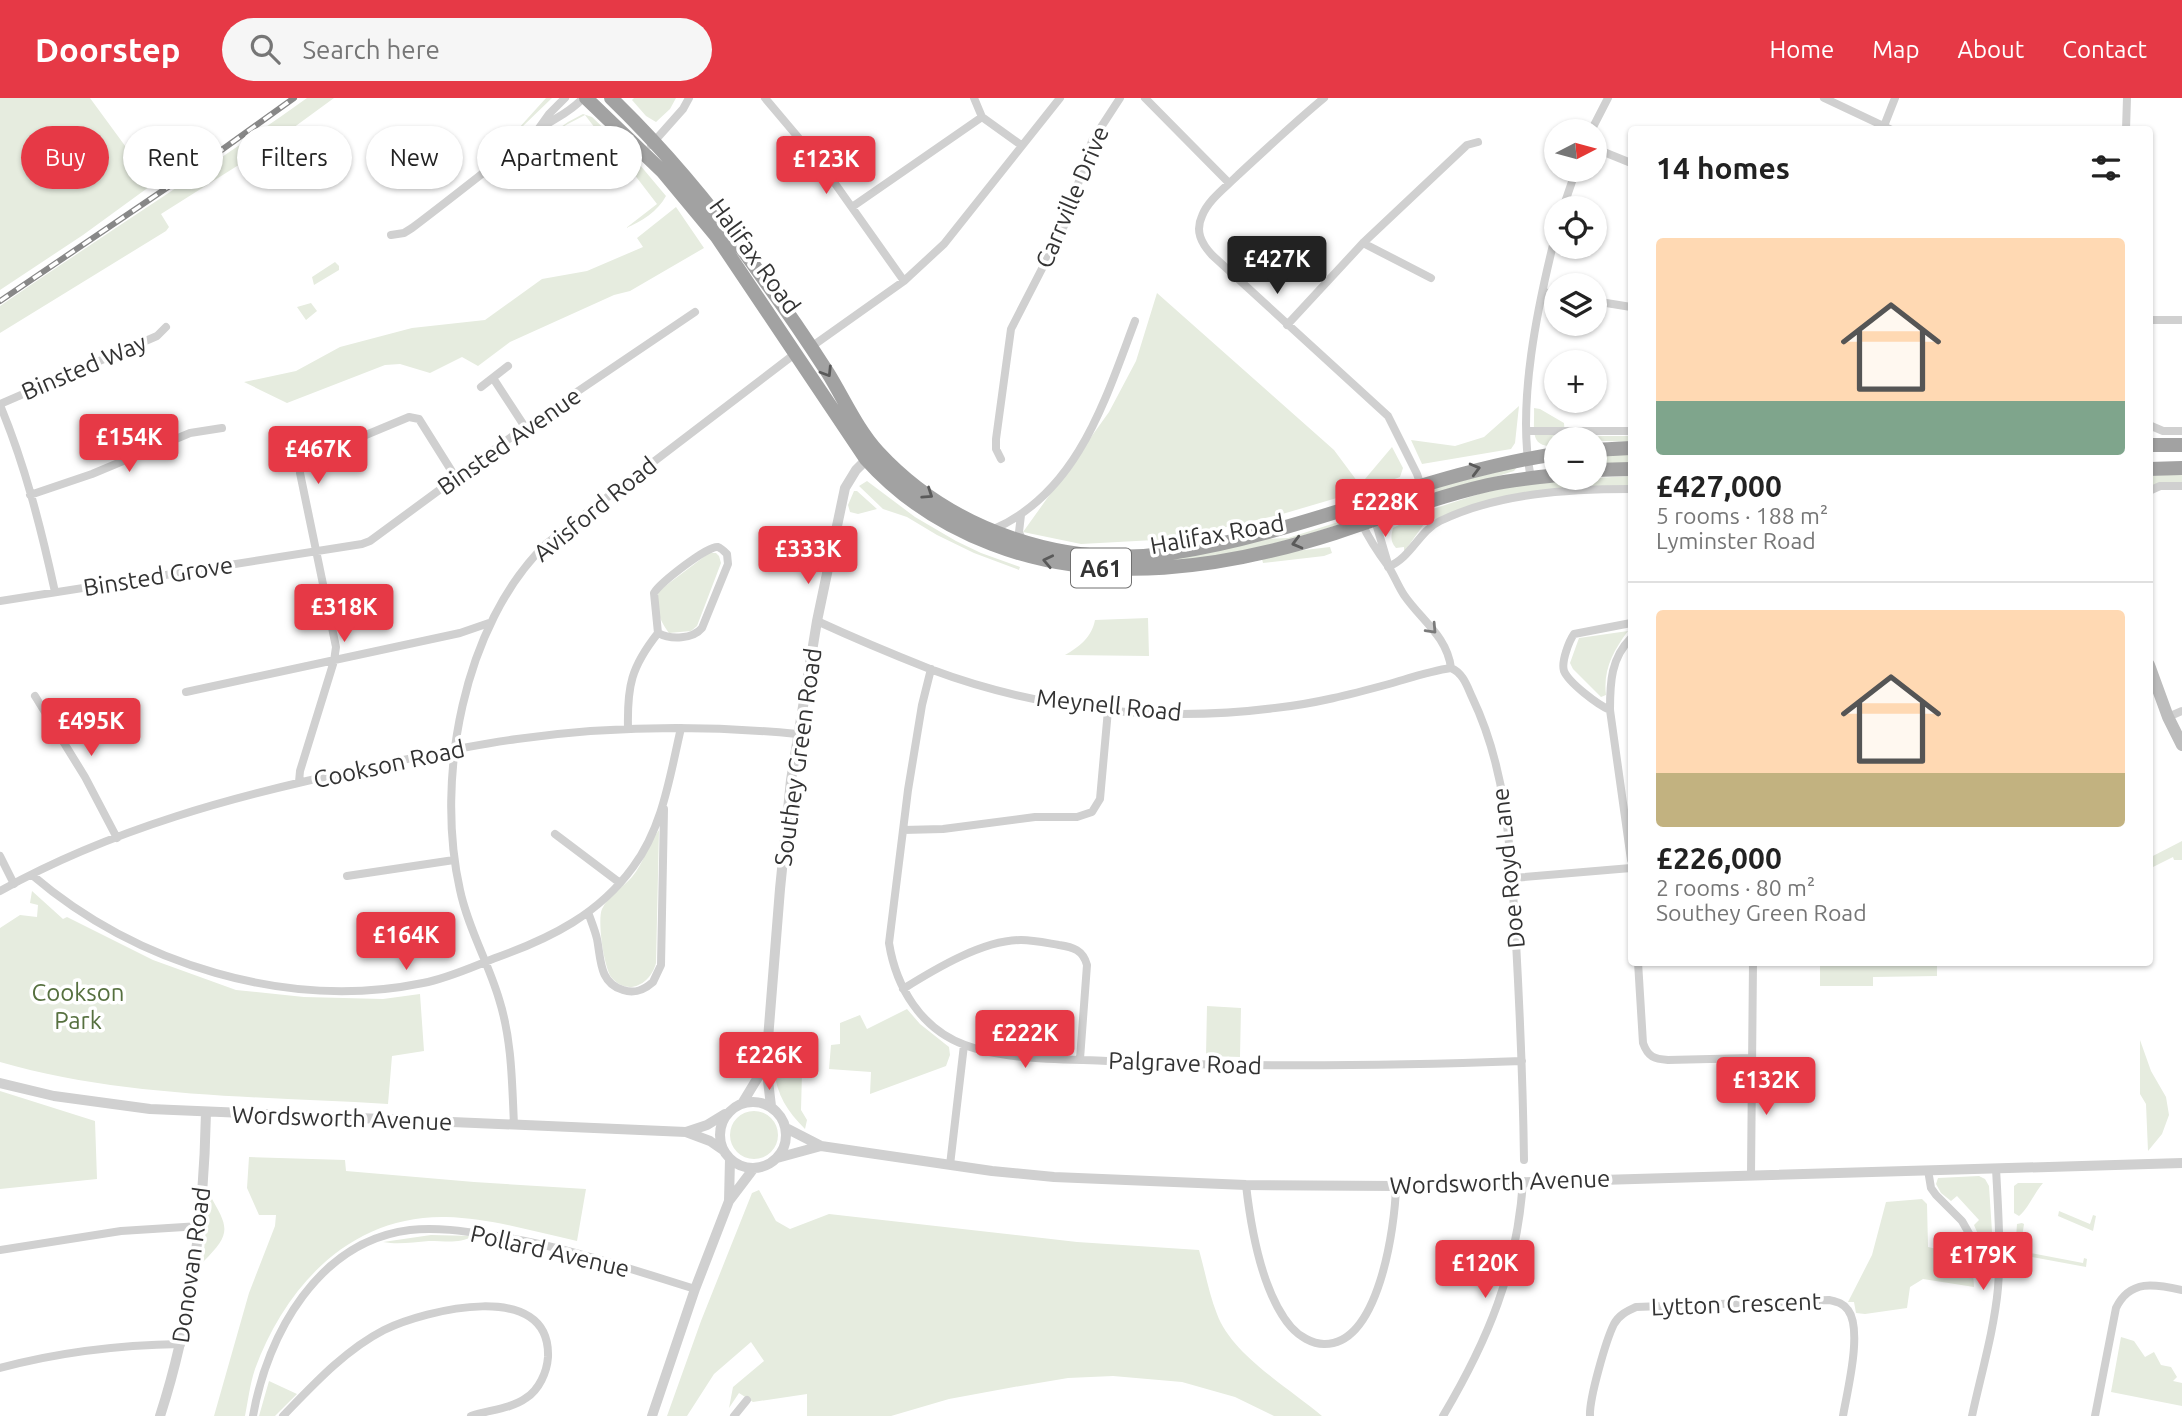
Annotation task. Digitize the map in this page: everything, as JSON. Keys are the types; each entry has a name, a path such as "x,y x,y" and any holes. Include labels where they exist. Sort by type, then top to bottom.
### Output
{"highway":[{"name":"Halifax Road","path":"584,98 649,147 718,216 811,347 871,454 924,492 993,530 1023,542 1087,555 1168,553 1250,537 1482,467 1544,456"},
{"name":"Halifax Road","path":"611,98 717,237 796,353 890,483 915,503 975,538 1029,557 1087,568 1131,570 1202,564 1256,554 1487,485 1544,476"},
{"path":"2153,445 2182,445"},
{"path":"1607,449 1628,448"},
{"path":"2153,469 2182,468"},
{"path":"1607,470 1628,469"},
{"path":"1363,503 1369,522"}],"main road":[{"path":"2153,676 2182,745"}],"street":[{"path":"541,126 565,98"},
{"path":"546,126 584,98"},
{"path":"649,147 683,109 689,98"},
{"path":"765,98 824,168 904,281"},
{"path":"974,98 982,117 1021,145"},
{"path":"811,347 904,281 944,244 1060,98"},
{"name":"Carrville Drive","path":"1000,459 996,439 1011,329 1065,224 1092,141 1119,98"},
{"path":"1145,98 1229,184"},
{"path":"1324,98 1211,201 1201,216 1201,241 1212,255 1388,416 1427,503"},
{"path":"1597,119 1608,98"},
{"path":"1824,98 1884,126"},
{"path":"1888,126 1895,98"},
{"path":"2126,126 2127,98"},
{"path":"852,206 982,117"},
{"path":"1287,325 1363,243 1467,145 1478,142"},
{"path":"1607,153 1628,162"},
{"path":"391,235 404,233 412,228 477,178"},
{"path":"1363,243 1431,278"},
{"path":"1531,478 1527,432 1530,372 1550,259"},
{"path":"1607,303 1628,307"},
{"name":"Binsted Avenue","path":"317,552 370,541 525,427 695,312"},
{"path":"2153,320 2182,320"},
{"path":"993,530 1021,515 1051,491 1088,436 1102,408 1135,321"},
{"name":"Binsted Way","path":"0,404 157,336 166,327"},
{"name":"Avisford Road","path":"514,1125 511,1058 506,1030 500,1002 470,926 454,860 450,824 454,750 474,669 489,624 517,576 546,544 796,353"},
{"path":"481,387 508,366"},
{"path":"493,378 525,427"},
{"path":"0,404 20,454 55,592"},
{"path":"299,782 336,647 300,473 301,462 415,417 419,419 456,478"},
{"path":"2153,427 2163,431 2182,431"},
{"path":"30,495 92,474 190,433 222,428"},
{"path":"1527,432 1628,431"},
{"name":"Southey Green Road","path":"771,1106 766,1064 780,889 797,734 845,488 871,454"},
{"path":"2153,489 2160,486 2182,486"},
{"path":"1388,566 1402,561 1431,526 1471,509 1528,496 1628,489"},
{"path":"1021,515 1019,532 1023,542"},
{"name":"Doe Royd Lane","path":"1369,522 1388,566 1404,594 1441,638 1447,649 1451,668 1463,678 1476,706 1496,765 1507,821 1513,878 1524,1160"},
{"name":"Doe Royd Lane","path":"1369,522 1372,546 1388,566"},
{"path":"628,729 628,701 634,670 639,657 658,633 653,598 657,588 709,550 720,548 727,554 728,564 702,628 694,635 669,637 658,633"},
{"name":"Binsted Grove","path":"0,601 317,552"},
{"name":"Meynell Road","path":"817,621 931,669 1021,695 1108,710 1189,714 1276,708 1353,693 1451,668"},
{"path":"186,692 460,633 489,624"},
{"path":"1610,709 1594,702 1564,671 1564,665 1574,634 1628,624"},
{"path":"1628,642 1616,658 1612,671 1610,709 1628,838"},
{"name":"Palgrave Road","path":"931,669 903,830 890,943 894,968 903,989 916,1008 934,1026 964,1045 1004,1053 1080,1059 1304,1066 1522,1061"},
{"path":"35,696 79,766 117,838"},
{"path":"903,830 943,829 1016,818 1086,816 1100,799 1108,710"},
{"path":"2168,717 2182,711"},
{"path":"32,875 76,908 153,951 187,964 266,984 318,990 389,989 426,983 551,936 588,912 620,883 634,867 648,842 663,805 681,728"},
{"name":"Cookson Road","path":"0,891 117,838 177,817 299,782 454,750 517,739 628,729 754,730 797,734"},
{"path":"588,912 603,974 609,982 617,988 635,992 653,982 661,965 663,805"},
{"path":"555,834 620,883"},
{"path":"0,856 14,884"},
{"path":"346,876 454,860"},
{"path":"1513,878 1628,868"},
{"path":"903,989 939,967 1006,942 1020,940 1072,947 1085,957 1087,965 1080,1059"},
{"path":"1638,966 1643,1043 1646,1053 1654,1059 1668,1060 1752,1058"},
{"path":"1751,1175 1753,966"},
{"path":"950,1165 964,1045"},
{"name":"Southey Green Road","path":"743,1102 766,1064"},
{"name":"Wordsworth Avenue","path":"0,1083 54,1097 94,1103 206,1112 686,1132 710,1141 726,1155"},
{"path":"726,1155 737,1164 754,1168 762,1167 776,1158 783,1150 786,1139 786,1128 779,1114 762,1102 743,1102 726,1114 719,1131 726,1155 729,1201"},
{"name":"Donovan Road","path":"160,1416 181,1344 196,1262 206,1112"},
{"name":"Wordsworth Avenue","path":"686,1132 707,1125 726,1114"},
{"name":"Wordsworth Avenue","path":"786,1128 821,1146 950,1165 1054,1177 1246,1185 1396,1186 2182,1163"},
{"name":"Wordsworth Avenue","path":"776,1158 821,1146"},
{"path":"652,1416 695,1289 729,1201 754,1168"},
{"path":"1972,1416 1994,1318 1999,1259 1996,1168"},
{"path":"1928,1170 1931,1188 1962,1221 1979,1251 1984,1256 1999,1259"},
{"path":"1443,1416 1477,1357 1502,1294 1517,1240 1523,1181"},
{"path":"1246,1185 1255,1246 1264,1276 1291,1327 1302,1337 1320,1344 1343,1340 1352,1334 1368,1308 1387,1257 1396,1207 1396,1186"},
{"path":"0,1250 121,1231 200,1226"},
{"name":"Pollard Avenue","path":"253,1416 257,1396 278,1336 304,1293 342,1258 387,1235 410,1230 438,1229 519,1239 605,1260 695,1289"},
{"path":"2095,1416 2116,1308 2120,1300 2127,1292 2145,1284 2182,1290"},
{"name":"Lytton Crescent","path":"1590,1416 1597,1380 1615,1323 1624,1312 1636,1307 1829,1300 1848,1309 1854,1322 1843,1416"},
{"path":"283,1416 332,1368 362,1343 385,1329 456,1308 503,1307 518,1311 540,1327 545,1338 548,1363 544,1375 529,1397 518,1403 471,1416"},
{"path":"0,1368 91,1351 140,1345 181,1344"},
{"path":"734,1416 747,1400"}],"green space":[{"path":"0,98 90,98 123,143 123,189 146,189 0,290"},
{"path":"307,98 334,98 296,126 267,126"},
{"path":"546,98 552,98 523,126 521,126"},
{"path":"676,98 670,109 656,122 646,116 632,100"},
{"path":"583,114 592,117 601,126 593,126 585,115 562,126"},
{"path":"237,147 237,166 223,175 223,156"},
{"path":"642,167 666,196 649,215 626,228 657,204 642,184"},
{"path":"174,189 201,189 161,214 169,227 166,231 0,333 0,306"},
{"path":"676,207 704,248 630,291 614,295 510,342 478,366 462,357 430,373 400,364 385,365 287,403 244,382 296,371 340,347 412,328 485,320 542,279 587,271 643,247 637,238"},
{"path":"335,262 339,270 314,285 312,277"},
{"path":"1157,293 1334,450 1363,489 1365,479 1392,447 1403,468 1400,477 1364,490 1279,515 1173,539 1081,544 1023,532 1109,412 1136,361"},
{"path":"311,303 317,311 306,320 297,307"},
{"path":"1519,406 1515,443 1511,449 1422,464 1411,440 1455,446 1484,437"},
{"path":"1534,408 1564,423 1564,427 1544,427 1544,445 1535,436"},
{"path":"1607,436 1628,436 1628,442 1607,441"},
{"path":"1628,454 1628,463 1607,464 1607,455"},
{"path":"1517,467 1514,471 1440,494 1434,492 1433,488"},
{"path":"2182,474 2182,483 2153,485 2153,476"},
{"path":"1628,476 1628,487 1607,488 1607,477"},
{"path":"867,481 915,517 981,553 1020,567 1019,570 974,553 907,517 883,509 859,486"},
{"path":"1544,481 1544,490 1549,490 1459,511 1424,524 1404,552 1404,547 1396,548 1391,536 1393,528 1403,523 1402,519 1482,493"},
{"path":"854,491 877,509 858,514 850,512 848,505"},
{"path":"1354,517 1356,519 1284,541 1210,557 1152,564 1095,560 1288,538"},
{"path":"1330,547 1332,553 1324,556 1263,563 1262,559 1296,551"},
{"path":"709,553 716,553 721,563 697,626 691,631 669,633 658,612 660,590"},
{"path":"1148,618 1149,656 1065,655 1084,641 1095,620"},
{"path":"1628,631 1610,661 1606,677 1606,695 1601,697 1570,663 1579,638"},
{"path":"659,830 656,963 644,982 632,987 625,986 612,978 606,965 600,923 602,909 636,871"},
{"path":"2182,841 2182,860 2174,860 2173,857 2153,867 2153,856"},
{"name":"Cookson Park","path":"32,891 63,919 67,917 153,960 236,990 304,997 383,999 420,994 424,1051 392,1056 388,1104 144,1089 47,1074 0,1062 0,928 20,915 37,917 38,905 30,903"},
{"path":"1820,966 1937,966 1937,976 1873,977 1873,986 1820,986"},
{"path":"1207,1006 1241,1008 1240,1057 1206,1056"},
{"path":"907,1009 920,1024 949,1047 950,1055 946,1066 870,1094 871,1072 829,1069 831,1045 840,1044 840,1023 860,1015 867,1029"},
{"path":"2140,1040 2151,1071 2166,1097 2169,1115 2162,1134 2148,1151 2146,1104 2140,1094"},
{"path":"774,1070 802,1073 801,1110 807,1120 805,1129 784,1102"},
{"path":"0,1091 95,1121 97,1179 0,1189"},
{"path":"754,1111 763,1112 771,1118 777,1126 777,1144 771,1152 763,1158 754,1159 745,1158 737,1152 731,1144 730,1135 731,1126 737,1118 745,1112"},
{"path":"249,1157 345,1160 346,1171 586,1189 577,1241 463,1218 412,1220 380,1228 352,1242 326,1261 304,1283 268,1338 255,1369 245,1416 214,1416 249,1293 275,1226 276,1215 259,1215 247,1188"},
{"path":"1979,1176 1985,1179 1989,1186 1993,1247 1989,1250 1984,1248 1974,1225 1979,1220 1957,1196 1951,1201 1941,1193 1936,1184 1938,1178"},
{"path":"2018,1183 2043,1183 2019,1216 2014,1213 2014,1186"},
{"path":"759,1190 776,1221 790,1229 829,1214 1077,1242 1199,1250 1214,1306 1224,1329 1248,1357 1322,1416 1274,1416 1235,1397 1182,1382 1113,1376 1068,1378 1014,1387 949,1399 891,1416 807,1416 807,1394 753,1402 739,1393 729,1408 733,1387 764,1361 751,1342 714,1374 687,1416 667,1416 752,1193"},
{"path":"209,1194 221,1215 224,1230 219,1244 203,1262"},
{"path":"1922,1199 1927,1204 1928,1247 1972,1257 1974,1287 1923,1279 1910,1287 1907,1308 1856,1313 1854,1302 1848,1302 1872,1255 1886,1202"},
{"path":"2059,1211 2090,1224 2093,1215 2096,1216 2093,1231 2058,1216"},
{"path":"2022,1223 2020,1251 2083,1263 2084,1258 2087,1259 2086,1267 2022,1255 2015,1251 2017,1224"},
{"path":"431,1235 474,1236 452,1242 383,1242"},
{"path":"2121,1337 2134,1341 2145,1357 2154,1352 2161,1365 2171,1367 2177,1377 2173,1381 2182,1383 2182,1406 2111,1392"},
{"path":"269,1381 297,1394 275,1416 259,1416"}],"railway":[{"path":"0,301 294,98"}]}
